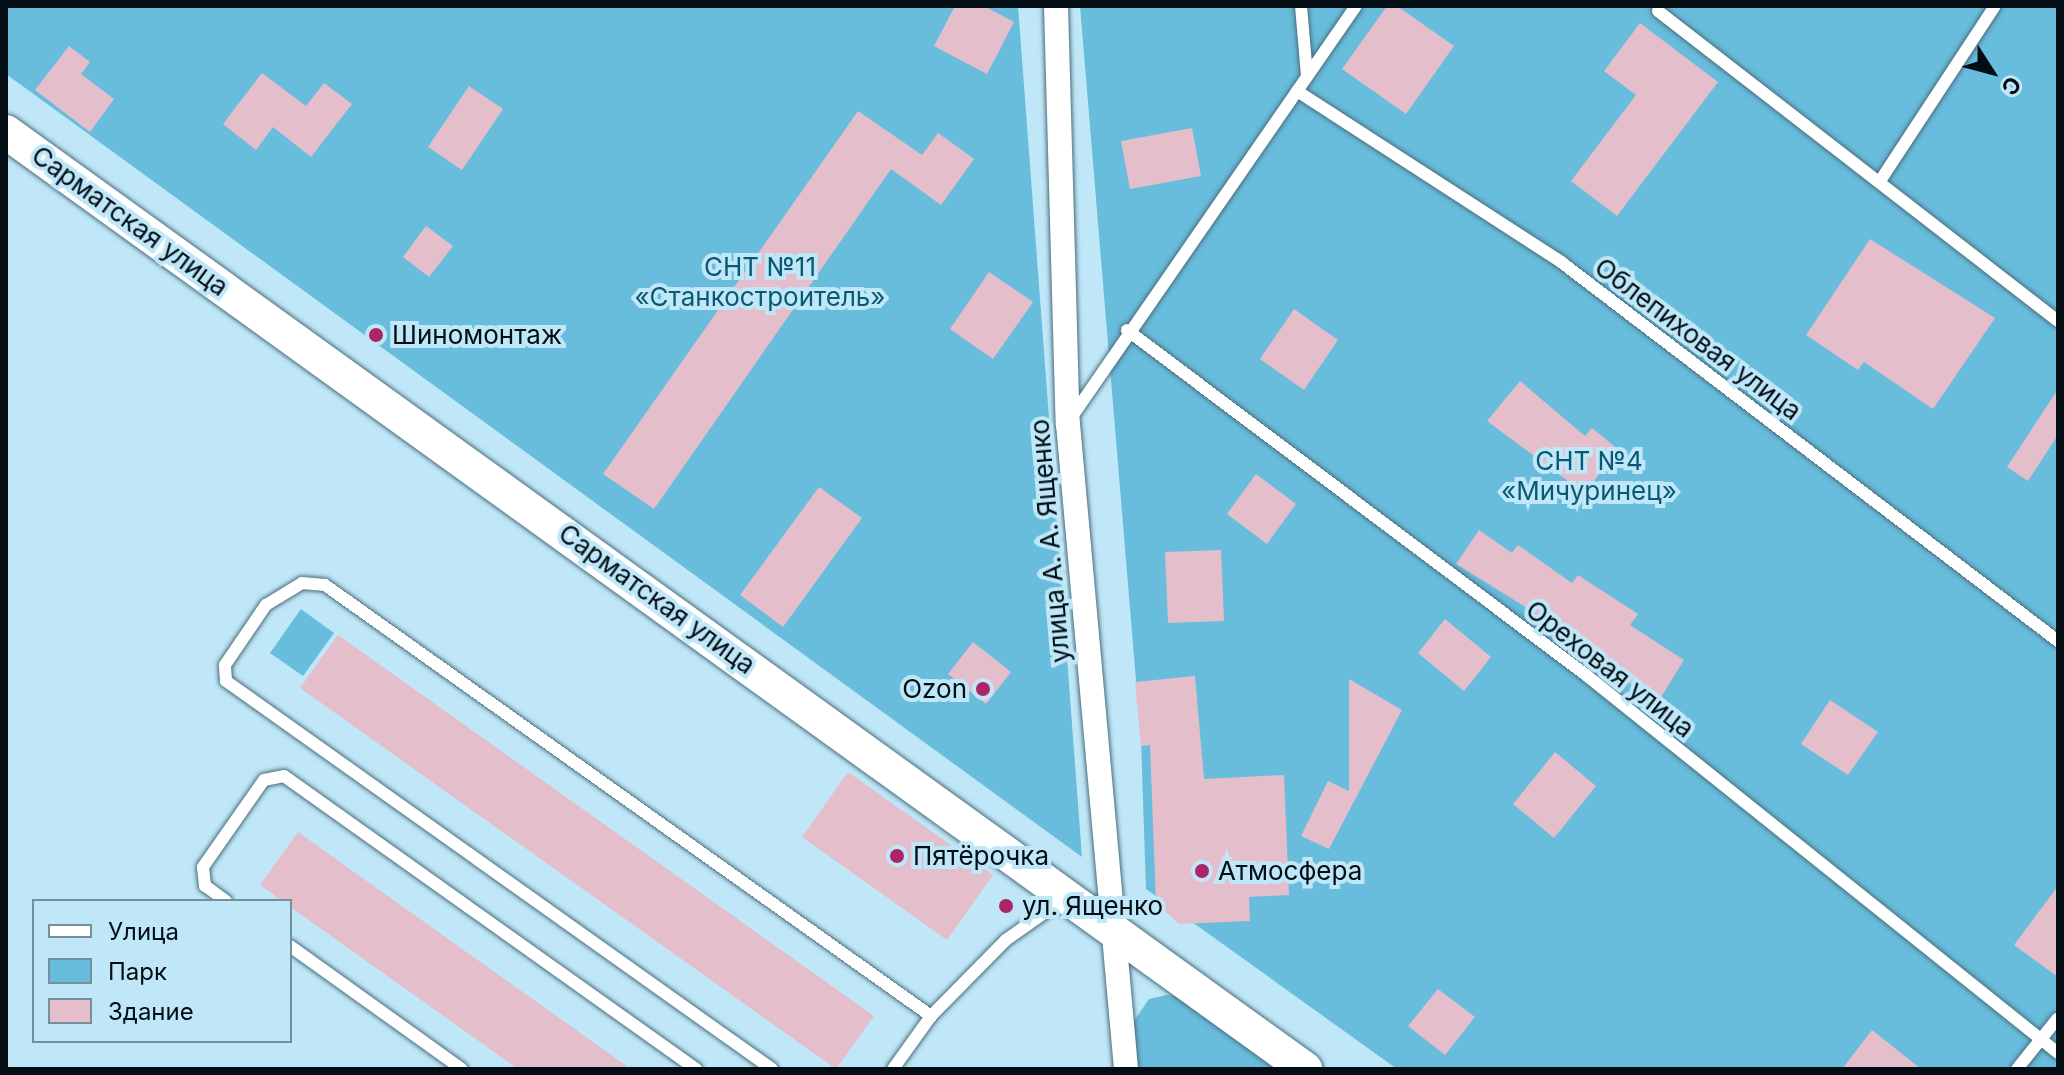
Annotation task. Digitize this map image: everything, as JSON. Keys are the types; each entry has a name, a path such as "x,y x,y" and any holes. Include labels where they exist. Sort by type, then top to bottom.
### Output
{"main road":[{"name":"Сарматская улица","path":"6,132 1110,924 1305,1069"}],"street":[{"name":"улица А. А. Ященко","path":"1056,6 1068,424 1110,924 1126,1069"}],"lane":[{"path":"1301,6 1307,76"},
{"path":"1068,424 1127,330 1356,6"},
{"path":"1880,181 1995,6"},
{"path":"1658,11 2058,321"},
{"name":"Облепиховая улица","path":"1297,91 1561,262 2058,641"},
{"name":"Ореховая улица","path":"1127,330 1586,675 2058,1053"},
{"path":"772,1069 226,681 225,665 266,605 302,583 325,585 931,1016"},
{"path":"223,899 205,886 203,867 264,780 284,776 696,1069"},
{"path":"893,1069 931,1016 1006,940 1069,895"},
{"path":"292,947 462,1069"},
{"path":"2017,1069 2058,1018"}],"green space":[{"name":"СНТ №11 «Станкостроитель»","path":"6,6 1018,6 1082,857 6,74"},
{"name":"СНТ №4 «Мичуринец»","path":"1080,6 2058,6 2058,1069 1397,1069 1146,889 1141,741"},
{"path":"301,609 334,633 303,676 270,653"},
{"path":"1166,995 1183,996 1279,1069 1138,1069 1134,1021 1149,999"}],"building":[{"path":"955,6 984,6 1014,22 987,74 934,46"},
{"path":"1387,6 1397,6 1454,46 1406,114 1342,69"},
{"path":"1640,23 1718,82 1617,216 1571,181 1636,95 1604,71"},
{"path":"69,46 90,62 81,74 114,99 90,132 35,90"},
{"path":"262,73 306,106 324,83 352,104 311,157 273,127 256,150 223,124"},
{"path":"469,86 503,109 462,170 428,147"},
{"path":"858,111 922,155 938,133 974,159 941,205 891,169 654,509 603,474"},
{"path":"1192,128 1201,176 1130,189 1121,141"},
{"path":"426,226 453,246 429,277 403,257"},
{"path":"1870,239 1995,318 1933,409 1864,362 1858,370 1806,335"},
{"path":"989,272 1033,302 993,359 950,329"},
{"path":"1294,309 1338,340 1304,390 1260,359"},
{"path":"1520,381 1585,436 1592,428 1619,450 1584,493 1487,421"},
{"path":"2058,389 2058,435 2028,481 2007,467"},
{"path":"1256,474 1296,504 1267,544 1227,514"},
{"path":"819,487 862,518 783,627 740,595"},
{"path":"1479,530 1512,553 1518,545 1572,583 1578,575 1638,614 1630,625 1684,660 1658,702 1608,669 1613,661 1456,564"},
{"path":"1221,550 1224,621 1168,623 1165,552"},
{"path":"1445,619 1491,657 1464,691 1418,653"},
{"path":"338,635 874,1016 836,1069 300,688"},
{"path":"973,642 1011,672 986,704 948,674"},
{"path":"1195,676 1204,779 1284,775 1289,895 1249,897 1250,921 1179,924 1156,903 1150,745 1141,746 1135,682"},
{"path":"1349,679 1402,710 1329,849 1301,836 1328,781 1349,791"},
{"path":"1830,700 1878,732 1848,775 1801,744"},
{"path":"1555,752 1596,786 1554,838 1513,804"},
{"name":"Пятёрочка","path":"848,772 993,875 947,940 802,837"},
{"path":"298,832 631,1069 518,1069 292,908 292,899 280,899 260,885"},
{"path":"2058,886 2058,977 2014,945"},
{"path":"1438,989 1475,1017 1445,1055 1408,1026"},
{"path":"1872,1030 1921,1069 1842,1069"}],"place":[{"name":"Шиномонтаж","path":"376,335"},
{"name":"Ozon","path":"983,689"},
{"name":"Пятёрочка","path":"897,856"},
{"name":"Атмосфера","path":"1202,871"},
{"name":"ул. Ященко","path":"1006,906"}]}
